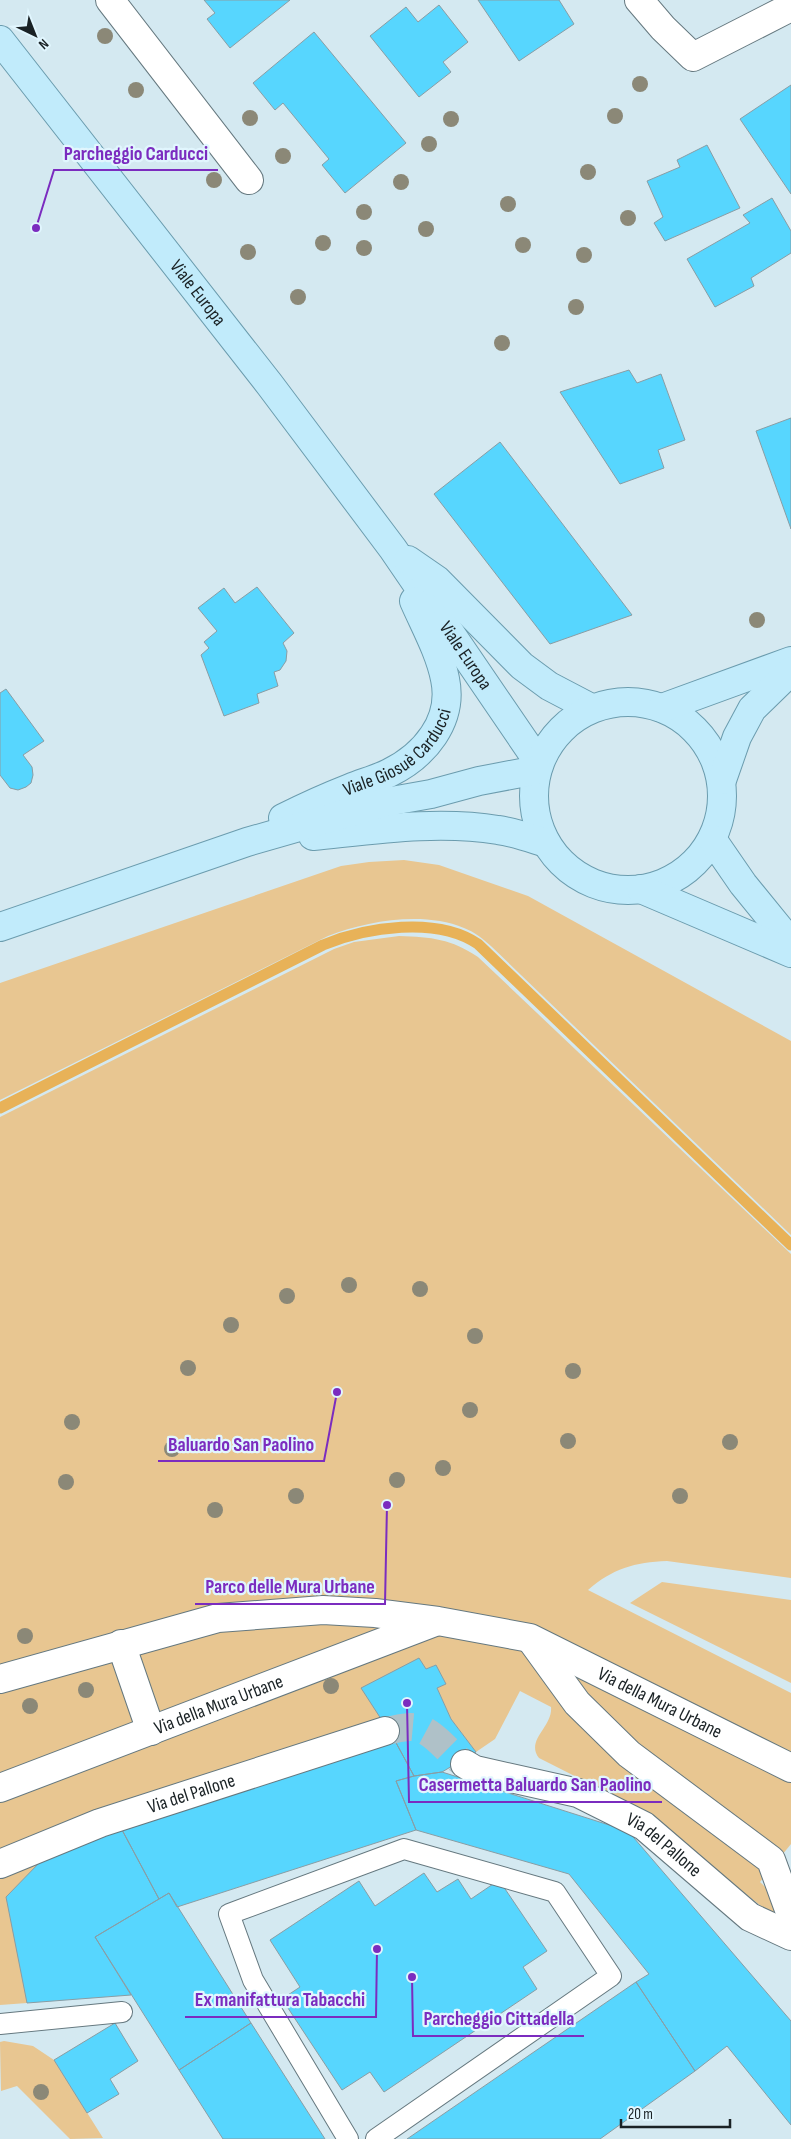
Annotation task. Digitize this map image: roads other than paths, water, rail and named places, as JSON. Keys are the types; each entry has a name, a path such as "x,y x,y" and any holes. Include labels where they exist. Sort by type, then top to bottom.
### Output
{"main road":[{"name":"Viale Europa","path":"0,40 270,385 393,549 538,767"},
{"name":"Viale Europa","path":"393,549 437,580 522,666 549,686 591,708"},
{"name":"Viale Giosuè Carducci","path":"246,842 278,820 388,774 409,762 426,747 438,730 446,702 446,681 393,549"},
{"path":"662,708 791,661"},
{"path":"722,780 712,752 699,733 682,718 662,708 642,702 620,702 591,708 564,726 552,739 538,767 533,789 534,808 538,826 546,843 564,865 587,880 613,889 641,889 663,884 683,873 699,857 712,839 720,818 722,780 736,737 752,709 791,671"},
{"name":"Viale Giosuè Carducci","path":"0,927 246,842 386,802 431,794 538,767"},
{"name":"Viale Giosuè Carducci","path":"246,842 383,829 437,827 497,830 546,843"},
{"path":"712,839 743,884 791,943"},
{"path":"641,889 791,953"}],"street":[{"path":"110,0 249,180"},
{"path":"639,0 663,28 693,57 791,7"},
{"name":"Via della Mura Urbane","path":"0,1679 218,1618 323,1610 375,1612 438,1621 530,1638 791,1768"},
{"name":"Via della Mura Urbane","path":"0,1788 438,1621"},
{"name":"Via della Mura Urbane","path":"530,1638 577,1703 629,1754 771,1860 791,1915"},
{"path":"121,1644 151,1731"},
{"name":"Via del Pallone","path":"0,1864 100,1823 384,1731"},
{"name":"Via del Pallone","path":"465,1764 475,1770 578,1793 644,1826 750,1917 791,1936"}],"lane":[{"path":"348,2139 253,1980 229,1914 404,1849 555,1892 611,1976 376,2139"},
{"path":"0,2024 122,2012"}],"waterway":[{"path":"0,1108 323,945 360,933 380,929 422,927 443,930 461,935 478,944 791,1245"}],"tunnel":[{"path":"385,1731 409,1727 424,1730 465,1764"}],"place":[{"name":"Parcheggio Carducci","path":"36,228"},
{"name":"Baluardo San Paolino","path":"337,1392"},
{"name":"Parco delle Mura Urbane","path":"387,1505"},
{"name":"Casermetta Baluardo San Paolino","path":"407,1703"},
{"name":"Ex manifattura Tabacchi","path":"377,1949"},
{"name":"Parcheggio Cittadella","path":"412,1977"}]}
